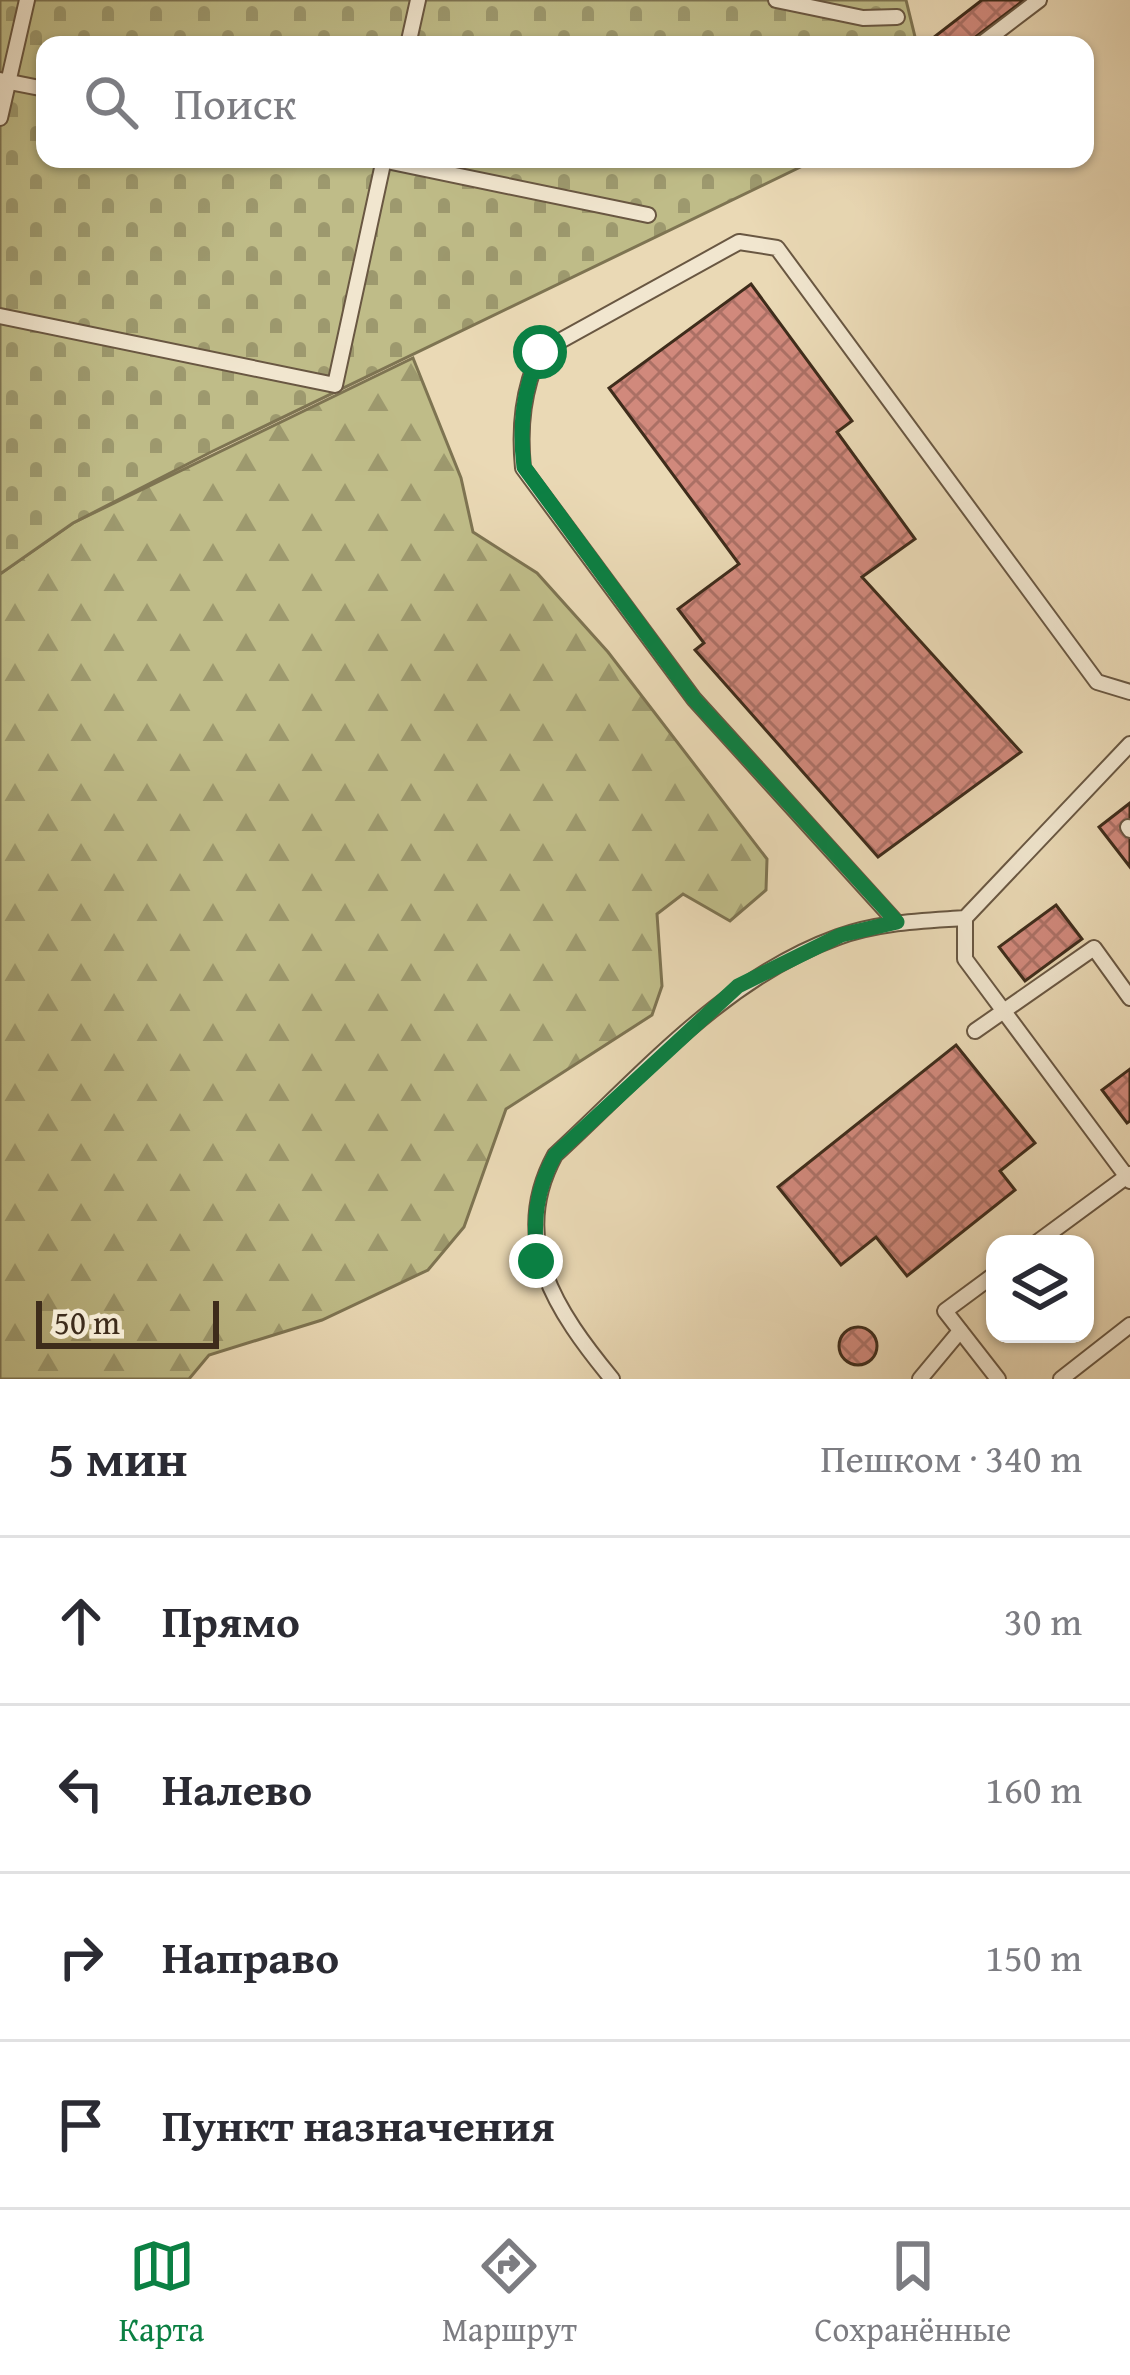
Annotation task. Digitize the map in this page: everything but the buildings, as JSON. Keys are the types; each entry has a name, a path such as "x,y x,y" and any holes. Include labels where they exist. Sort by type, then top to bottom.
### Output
{"lane":[{"path":"0,118 4,81 26,0"},
{"path":"410,36 418,0"},
{"path":"776,0 863,18 897,17"},
{"path":"992,36 1039,0"},
{"path":"4,81 36,87"},
{"path":"0,316 334,386 380,168"},
{"path":"425,168 648,215"},
{"path":"897,922 694,699 524,467 520,433 528,378 540,352 739,242 777,248 1097,682 1130,692"},
{"path":"612,1379 560,1311 536,1261 533,1216 541,1180 555,1155 738,986 841,935 897,922 965,918 1130,744"},
{"path":"965,918 965,959 1129,1177 1048,1235"},
{"path":"975,1031 1094,948 1130,998"},
{"path":"986,1281 945,1311 998,1379"},
{"path":"1061,1379 1130,1325"},
{"path":"920,1379 960,1331"}],"green space":[{"path":"0,0 906,0 915,36 36,36 36,168 798,168 211,452 73,523 0,574"},
{"path":"413,358 461,478 473,532 537,573 608,652 767,859 766,890 730,921 683,894 657,914 662,986 652,1015 506,1109 464,1227 428,1270 322,1320 209,1355 189,1379 0,1379 0,574 73,523"}],"route":[{"path":"536,1261 533,1216 541,1180 555,1155 738,986 841,935 897,922 694,699 524,467 520,433 528,378 540,352"}]}
